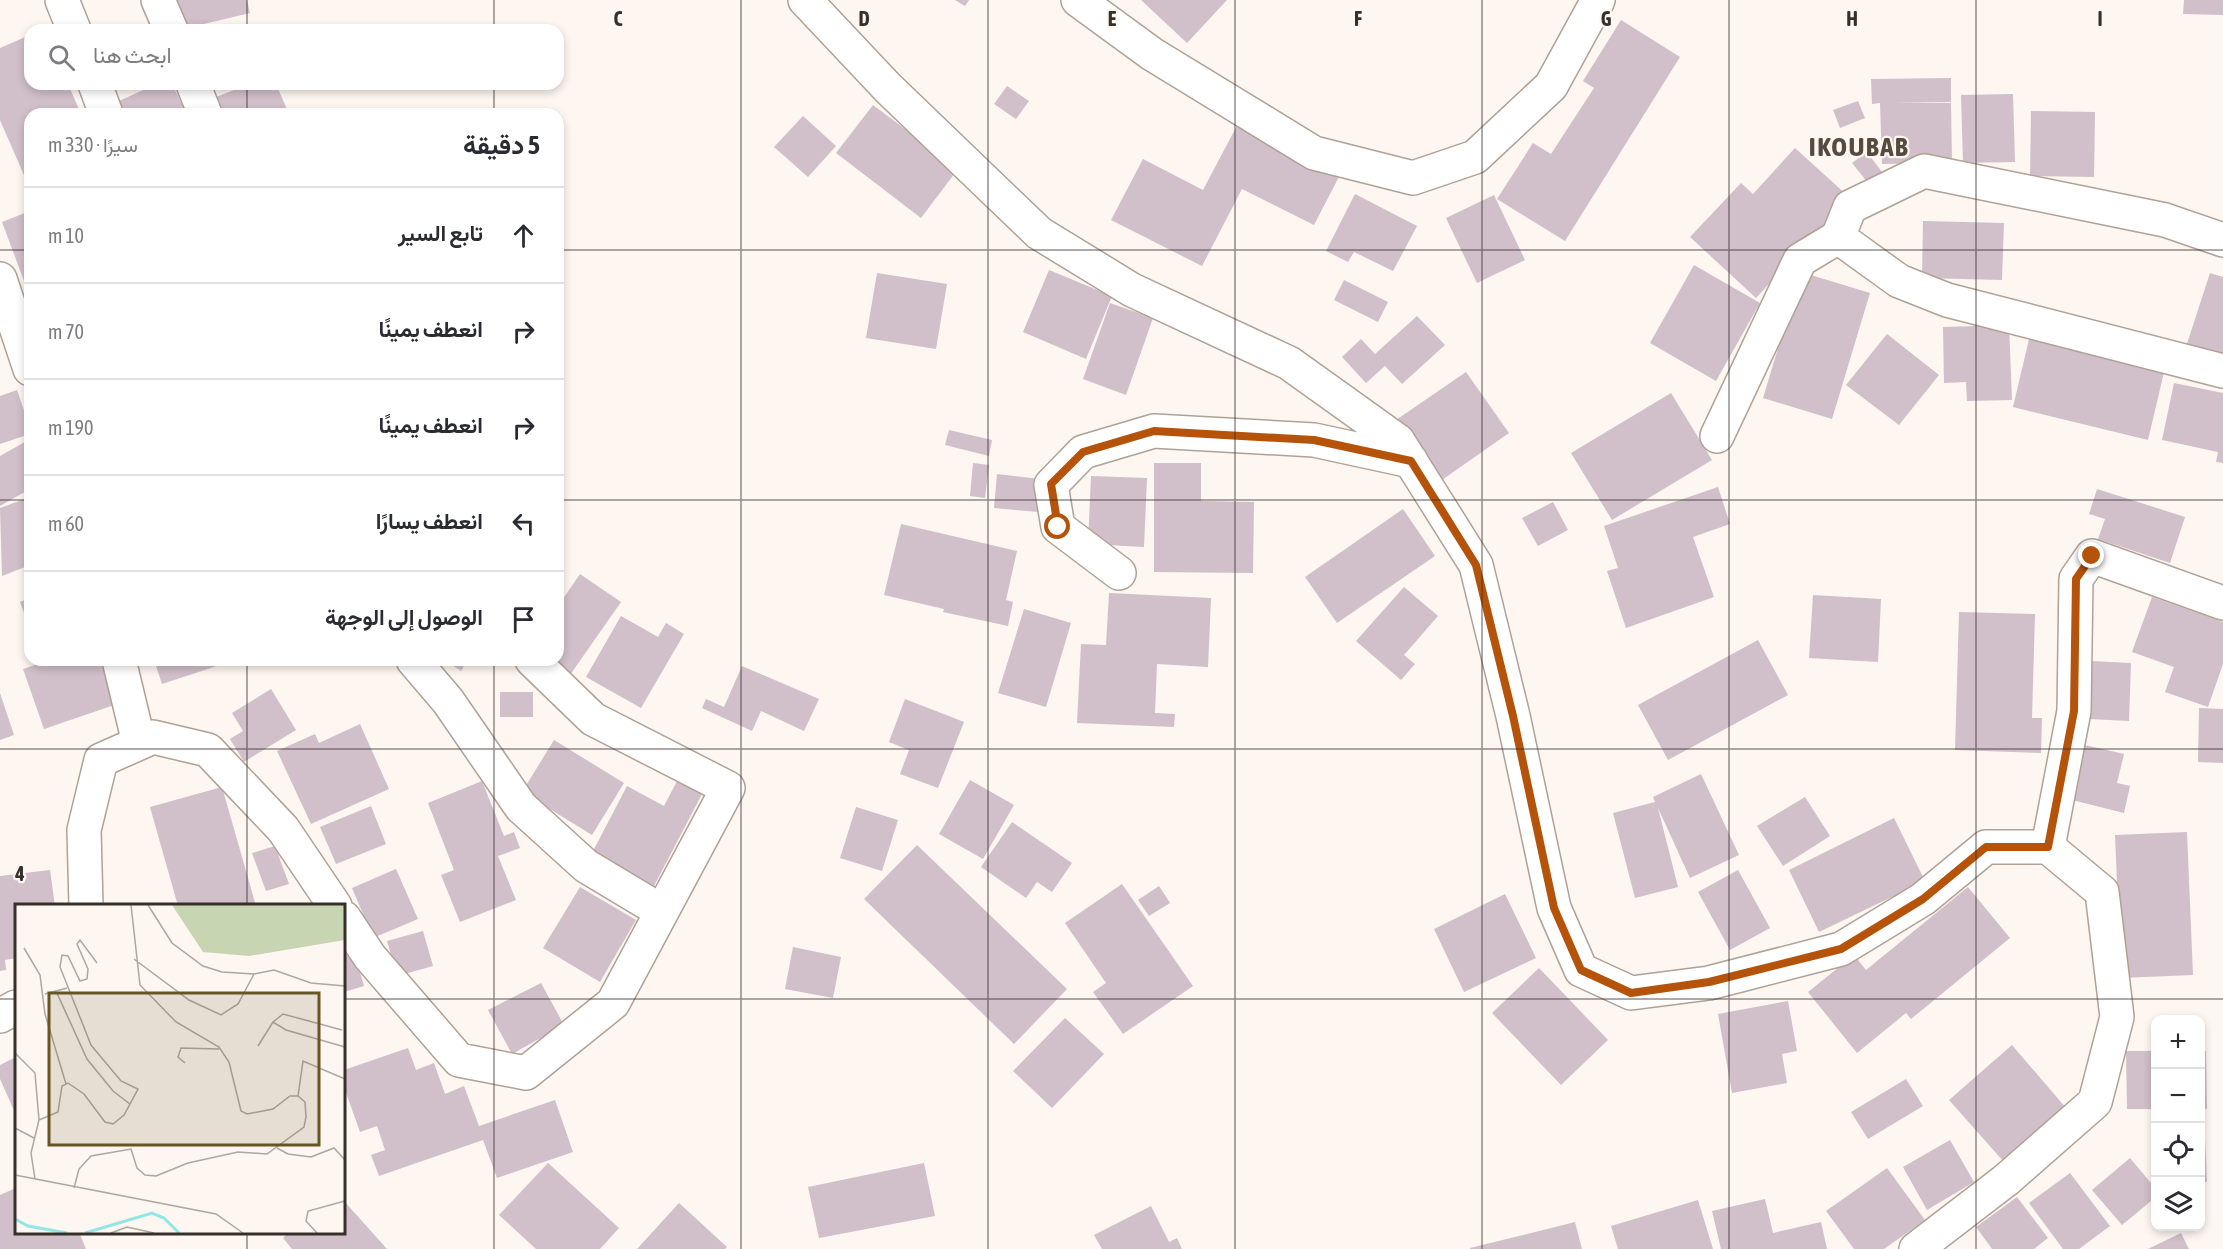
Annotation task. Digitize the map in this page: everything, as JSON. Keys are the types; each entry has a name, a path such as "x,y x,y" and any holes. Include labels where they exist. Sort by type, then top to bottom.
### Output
{"street":[{"path":"63,0 72,24"},
{"path":"158,0 168,24"},
{"path":"805,0 888,88 1039,233 1132,290 1289,363 1398,441 1476,565 1513,716 1554,908 1581,970 1631,993 1709,982 1841,949 1923,899 1986,847 2048,847 2102,892 2117,1017 2095,1102 2006,1180 1916,1249"},
{"path":"1078,0 1152,54 1314,153 1413,178 1475,157 1551,86 1598,0"},
{"path":"97,90 104,108"},
{"path":"196,90 203,108"},
{"path":"1717,436 1800,260 1838,237 1850,207 1924,171 2166,220 2223,240"},
{"path":"1838,237 1899,281 1947,300 2223,371"},
{"path":"0,279 24,351"},
{"path":"1119,573 1058,527 1051,484 1083,452 1154,431 1314,440 1411,461"},
{"path":"2048,847 2074,711 2076,579 2092,556 2223,603"},
{"path":"120,666 139,744"},
{"path":"418,666 448,701 521,807 586,866 661,911"},
{"path":"345,920 370,957 459,1060 526,1073 613,1003 728,788 593,719 538,666"},
{"path":"86,904 84,830 101,760 153,737 208,750 283,829 334,904"},
{"path":"0,1016 15,1008"}],"building":[{"path":"176,0 247,0 250,13 204,24 182,24"},
{"path":"955,0 969,0 965,6"},
{"path":"1141,0 1227,0 1187,43"},
{"path":"2184,0 2223,0 2223,15 2183,14"},
{"path":"1621,20 1680,57 1565,241 1497,199 1533,143 1551,154 1594,88 1583,81"},
{"path":"24,38 24,90 71,90 78,108 24,108 24,175 0,120 0,48"},
{"path":"1951,78 1951,102 1893,103 1951,103 1952,163 1882,164 1880,103 1872,104 1871,79"},
{"path":"1007,86 1029,101 1016,119 994,104"},
{"path":"143,90 175,90 184,108 120,108 117,102"},
{"path":"234,90 279,90 286,108 221,108 216,97"},
{"path":"2013,94 2015,162 1963,163 1961,95"},
{"path":"1858,101 1865,118 1840,128 1833,110"},
{"path":"873,105 958,169 921,218 836,153"},
{"path":"2031,111 2095,112 2094,177 2030,176"},
{"path":"803,116 836,146 808,177 774,147"},
{"path":"1241,118 1343,169 1314,225 1242,189 1202,266 1111,220 1143,159 1203,190"},
{"path":"1795,148 1849,197 1756,298 1690,237 1741,183 1753,194"},
{"path":"1867,152 1882,172 1868,183 1852,163"},
{"path":"1355,194 1417,226 1393,271 1354,252 1348,262 1326,251"},
{"path":"1494,195 1525,260 1477,283 1446,218"},
{"path":"24,213 24,281 2,222"},
{"path":"1923,221 2004,223 2002,280 1922,278"},
{"path":"1694,265 1760,303 1716,381 1650,343"},
{"path":"1049,270 1112,296 1086,359 1023,332"},
{"path":"1801,272 1870,293 1832,419 1763,398"},
{"path":"877,273 947,284 936,349 866,338"},
{"path":"2210,273 2223,277 2223,369 2183,356"},
{"path":"1344,280 1388,302 1378,322 1334,300"},
{"path":"1110,303 1153,318 1126,395 1083,379"},
{"path":"1417,316 1445,345 1402,384 1385,366 1366,383 1342,357 1361,339 1375,354"},
{"path":"2009,325 2012,400 1967,401 1966,382 1944,383 1943,327"},
{"path":"1887,334 1939,375 1899,425 1846,385"},
{"path":"2030,335 2165,368 2148,440 2013,407"},
{"path":"1466,372 1509,433 1439,482 1396,420"},
{"path":"2174,383 2223,393 2223,463 2216,462 2218,452 2162,440"},
{"path":"17,390 24,410 24,436 0,444 0,396"},
{"path":"1671,393 1712,460 1612,520 1571,453"},
{"path":"949,430 992,440 989,456 945,445"},
{"path":"24,442 24,492 0,506 0,456"},
{"path":"973,463 989,465 985,498 970,496"},
{"path":"1154,463 1201,463 1201,501 1254,502 1253,573 1154,572"},
{"path":"997,474 1041,479 1038,512 994,508"},
{"path":"1091,476 1147,478 1144,547 1088,544"},
{"path":"1718,487 1730,524 1693,537 1714,597 1626,628 1607,571 1618,568 1604,526"},
{"path":"2097,489 2185,517 2170,563 2098,539 2105,519 2089,514"},
{"path":"24,499 24,567 2,576 0,508"},
{"path":"1553,502 1568,530 1538,546 1522,518"},
{"path":"1403,509 1435,556 1337,623 1305,577"},
{"path":"901,524 1017,551 1006,600 1013,602 1008,626 943,612 944,609 884,595"},
{"path":"580,574 621,602 570,675 557,666 564,666 564,597"},
{"path":"1404,587 1438,616 1404,655 1415,664 1401,680 1356,641"},
{"path":"1109,593 1211,598 1208,667 1157,664 1155,713 1175,714 1174,727 1077,723 1081,644 1106,645"},
{"path":"1813,595 1881,599 1878,662 1809,658"},
{"path":"2152,597 2223,622 2223,664 2208,707 2165,692 2174,667 2132,652"},
{"path":"24,600 24,613 20,602"},
{"path":"1024,609 1071,623 1046,707 998,693"},
{"path":"1959,612 2035,614 2032,718 2042,718 2041,753 1955,750"},
{"path":"621,616 658,637 666,623 684,634 641,708 586,677"},
{"path":"1758,640 1788,695 1668,760 1638,705"},
{"path":"2091,661 2131,663 2129,721 2089,719"},
{"path":"32,666 110,666 123,702 44,729 23,669"},
{"path":"156,666 217,666 162,684"},
{"path":"454,666 464,666 461,671"},
{"path":"742,666 819,699 804,731 761,711 752,731 702,708 706,699 724,707"},
{"path":"271,689 296,730 244,762 230,739 243,731 232,713"},
{"path":"500,692 533,692 533,717 500,717"},
{"path":"0,693 14,735 0,740"},
{"path":"905,699 964,722 938,788 900,774 909,750 889,742"},
{"path":"2199,708 2223,709 2223,763 2198,762"},
{"path":"360,724 389,789 311,824 277,751 315,734 319,743"},
{"path":"554,740 624,783 592,835 522,792"},
{"path":"2085,745 2124,754 2117,783 2130,786 2124,813 2072,800"},
{"path":"1701,774 1739,855 1690,878 1658,808 1678,887 1635,898 1613,813 1655,802 1653,797"},
{"path":"970,780 1014,805 983,859 939,834"},
{"path":"482,781 504,836 514,832 520,848 498,856 516,900 460,922 441,875 454,870 428,803"},
{"path":"677,781 702,794 654,886 592,853 627,786 664,806"},
{"path":"222,787 255,904 177,904 150,807"},
{"path":"1805,797 1830,836 1783,866 1757,826"},
{"path":"371,806 386,844 336,864 320,827"},
{"path":"856,807 898,820 882,871 840,858"},
{"path":"1894,818 1925,881 1819,932 1789,870"},
{"path":"1012,822 1072,863 1052,892 1037,882 1026,898 981,867"},
{"path":"2187,832 2193,975 2121,978 2115,835"},
{"path":"917,845 1067,989 1014,1044 864,899"},
{"path":"275,846 289,884 266,891 252,853"},
{"path":"396,869 418,919 373,938 352,888"},
{"path":"50,870 55,904 15,904 15,958 5,960 6,970 0,971 0,876"},
{"path":"1738,870 1770,928 1730,950 1698,892"},
{"path":"1122,884 1193,986 1123,1034 1093,992 1106,983 1065,923"},
{"path":"1159,886 1170,903 1149,916 1138,900"},
{"path":"580,887 636,920 600,982 543,948"},
{"path":"1968,887 2010,938 1911,1019 1906,1013 1857,1053 1808,992 1854,955 1866,970"},
{"path":"1505,894 1536,958 1464,992 1434,929"},
{"path":"423,931 433,966 397,976 387,941"},
{"path":"351,942 364,986 345,992 345,944"},
{"path":"793,947 841,957 833,998 785,989"},
{"path":"1539,968 1608,1040 1561,1085 1492,1013"},
{"path":"541,983 564,1025 512,1054 488,1010"},
{"path":"1788,1001 1797,1051 1782,1054 1787,1083 1732,1093 1718,1014"},
{"path":"1065,1018 1104,1054 1052,1108 1013,1071"},
{"path":"2012,1045 2066,1108 2004,1162 1949,1100"},
{"path":"408,1048 416,1070 434,1063 445,1094 464,1086 479,1126 555,1100 573,1152 497,1178 483,1140 379,1176 371,1155 385,1150 377,1126 360,1132 345,1090 345,1070"},
{"path":"2126,1051 2151,1051 2151,1109 2127,1109"},
{"path":"2205,1051 2206,1051 2207,1109 2205,1109"},
{"path":"15,1058 15,1113 0,1079 0,1065"},
{"path":"1906,1079 1923,1106 1868,1139 1851,1112"},
{"path":"2205,1137 2207,1182 2205,1182"},
{"path":"1950,1140 1974,1182 1927,1210 1903,1167"},
{"path":"2130,1158 2151,1183 2151,1201 2122,1225 2092,1190"},
{"path":"548,1163 619,1228 600,1249 536,1249 499,1215"},
{"path":"924,1163 935,1216 819,1238 808,1187"},
{"path":"1887,1168 1925,1220 1884,1249 1854,1249 1826,1211"},
{"path":"2070,1173 2110,1226 2079,1249 2063,1249 2029,1203"},
{"path":"15,1188 15,1234 80,1234 86,1249 0,1249 0,1195"},
{"path":"2017,1197 2048,1238 2034,1249 1992,1249 1976,1227"},
{"path":"1765,1199 1773,1233 1821,1222 1827,1249 1721,1249 1712,1211"},
{"path":"1698,1200 1713,1249 1618,1249 1611,1226"},
{"path":"345,1202 387,1249 292,1249 283,1238 287,1234 345,1234"},
{"path":"679,1203 727,1247 725,1249 637,1249"},
{"path":"1151,1206 1169,1242 1177,1238 1182,1249 1102,1249 1094,1235"},
{"path":"1575,1222 1582,1249 1470,1249 1470,1248"},
{"path":"2181,1233 2189,1249 2148,1249"}],"district":[{"name":"IKOUBAB","path":"1859,147"}],"route":[{"path":"1058,527 1051,484 1083,452 1154,431 1314,440 1411,461 1476,565 1513,716 1554,908 1581,970 1631,993 1709,982 1841,949 1923,899 1986,847 2048,847 2074,711 2076,579 2092,556"}]}
